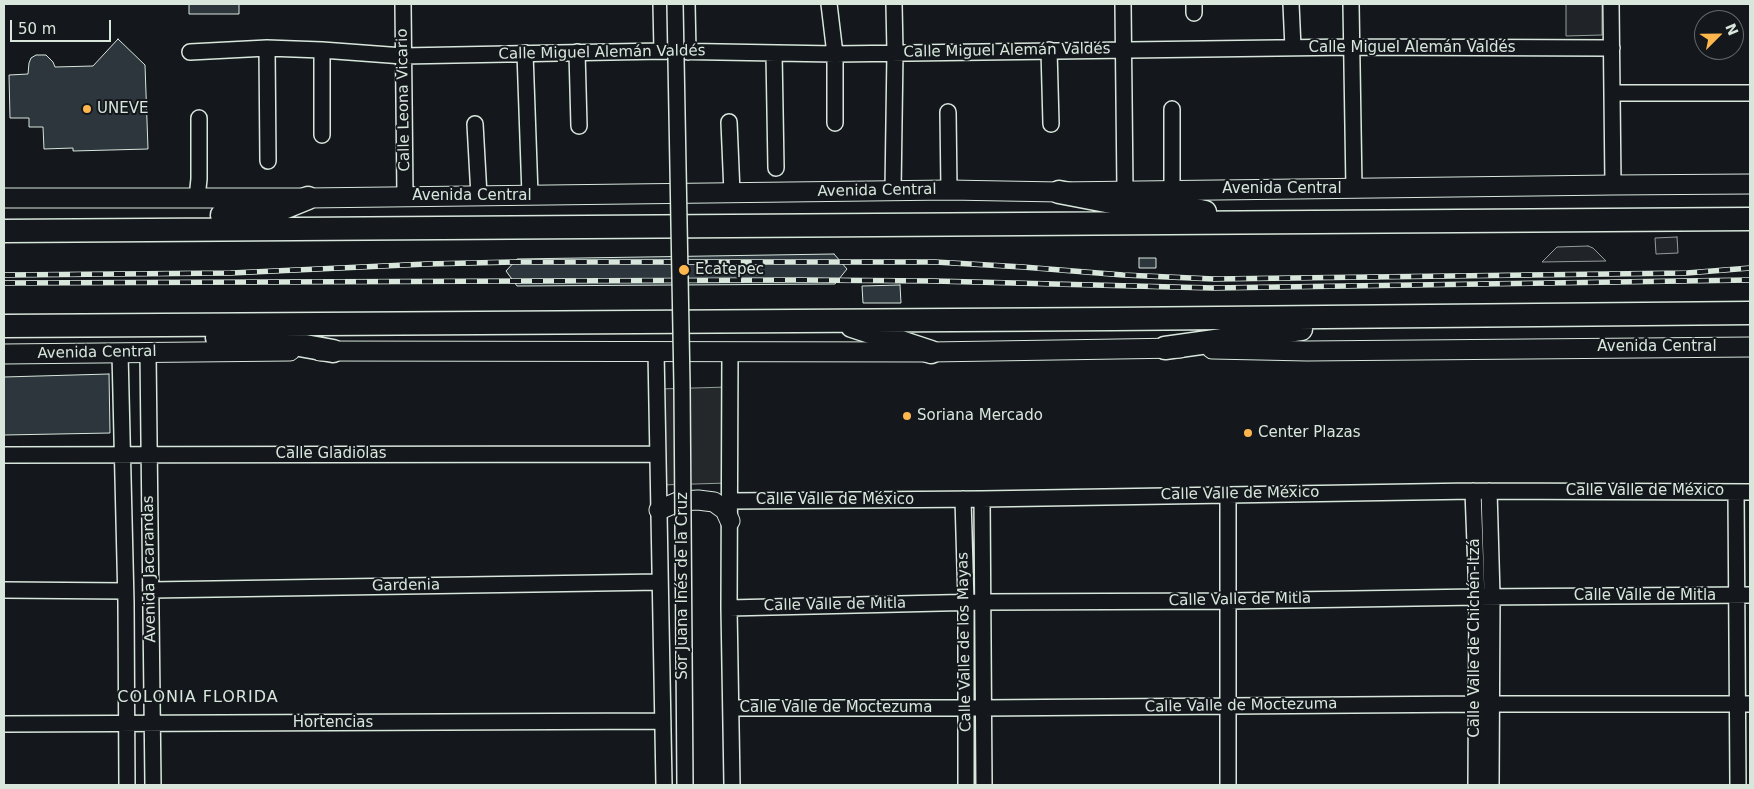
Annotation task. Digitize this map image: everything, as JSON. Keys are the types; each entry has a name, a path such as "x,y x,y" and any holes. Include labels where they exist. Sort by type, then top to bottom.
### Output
{"highway":[{"path":"1059,192 1106,202 1186,208 1247,222"},
{"path":"160,230 190,217 276,211 308,198"},
{"name":"Avenida Central","path":"4,231 1750,219"},
{"name":"Avenida Central","path":"4,326 1750,313"},
{"path":"1166,348 1390,316"},
{"path":"835,320 931,352"},
{"path":"168,324 215,338 277,341 333,351"}],"main road":[{"name":"Avenida Central","path":"4,198 308,198 949,190 1059,192 1750,184"},
{"name":"Avenida Central","path":"4,354 333,351 931,352 1166,348 1306,350 1750,347"},
{"path":"659,510 680,502 698,500 714,502 725,510 730,521"}],"street":[{"name":"Calle Leona Vicario","path":"403,4 405,196"},
{"path":"661,4 662,51"},
{"name":"Sor Juana Inés de la Cruz","path":"675,4 682,386 684,785"},
{"path":"687,4 688,52"},
{"path":"829,4 835,54 835,123"},
{"path":"893,191 894,4"},
{"path":"1123,4 1125,191"},
{"path":"1291,4 1293,48"},
{"path":"1351,4 1354,189"},
{"path":"1612,4 1612,185"},
{"name":"Calle Miguel Alemán Valdés","path":"190,52 267,48 403,56 526,60 577,52 662,51 835,54 1351,47 1612,48"},
{"path":"267,48 268,161"},
{"path":"322,50 322,135"},
{"path":"1049,50 1051,124"},
{"path":"577,52 579,126"},
{"path":"774,53 776,168"},
{"path":"526,60 530,195"},
{"path":"1612,93 1750,93"},
{"path":"1172,109 1172,190"},
{"path":"948,112 949,190"},
{"path":"197,198 199,179 199,118"},
{"path":"729,122 732,192"},
{"path":"475,124 479,196"},
{"path":"656,351 664,785"},
{"path":"730,351 729,608 732,785"},
{"name":"Avenida Jacarandas","path":"120,353 127,785"},
{"name":"Avenida Jacarandas","path":"148,353 153,785"},
{"name":"Calle Gladiolas","path":"4,455 658,454"},
{"name":"Calle Valle de México","path":"730,501 1473,491 1743,492"},
{"name":"Calle Valle de Chichén-Itzá","path":"1473,491 1476,596 1476,785"},
{"name":"Calle Valle de Chichén-Itzá","path":"1489,491 1492,596 1491,785"},
{"path":"1738,785 1744,704 1743,492"},
{"path":"1228,495 1228,785"},
{"name":"Calle Valle de los Mayas","path":"963,499 966,602 966,785"},
{"name":"Calle Valle de los Mayas","path":"982,499 984,785"},
{"name":"Gardenia","path":"151,590 660,582"},
{"path":"4,590 125,591"},
{"name":"Calle Valle de Mitla","path":"729,608 966,602 1229,601 1476,596 1744,596"},
{"name":"Calle Valle de Moctezuma","path":"731,708 1744,704"},
{"name":"Hortencias","path":"4,724 662,721"}],"shaded area":[{"path":"1566,4 1602,4 1602,35 1566,36"},
{"path":"1677,237 1678,253 1656,254 1655,238"},
{"path":"1588,246 1593,248 1606,261 1542,262 1557,247"},
{"path":"728,387 728,483 661,485 659,389"}],"building":[{"path":"189,4 239,4 239,14 189,14"},
{"path":"118,39 145,65 148,149 73,151 73,148 44,149 43,127 29,127 29,118 10,118 9,75 28,74 31,58 36,55 46,55 55,67 93,66"},
{"path":"834,254 847,269 835,284 517,286 506,271 517,259"},
{"path":"1139,258 1156,258 1156,268 1139,268"},
{"path":"900,285 901,303 863,303 862,286"},
{"path":"109,374 110,433 4,435 4,377"}],"railway":[{"path":"4,275 231,273 514,262 935,262 1123,275 1214,279 1687,273 1750,268"},
{"path":"4,283 801,280 934,281 1213,288 1750,280"}],"place":[{"name":"UNEVE","path":"87,109"},
{"name":"Ecatepec","path":"684,270"},
{"name":"Soriana Mercado","path":"907,416"},
{"name":"Center Plazas","path":"1248,433"}],"district":[{"name":"COLONIA FLORIDA","path":"198,698"}]}
